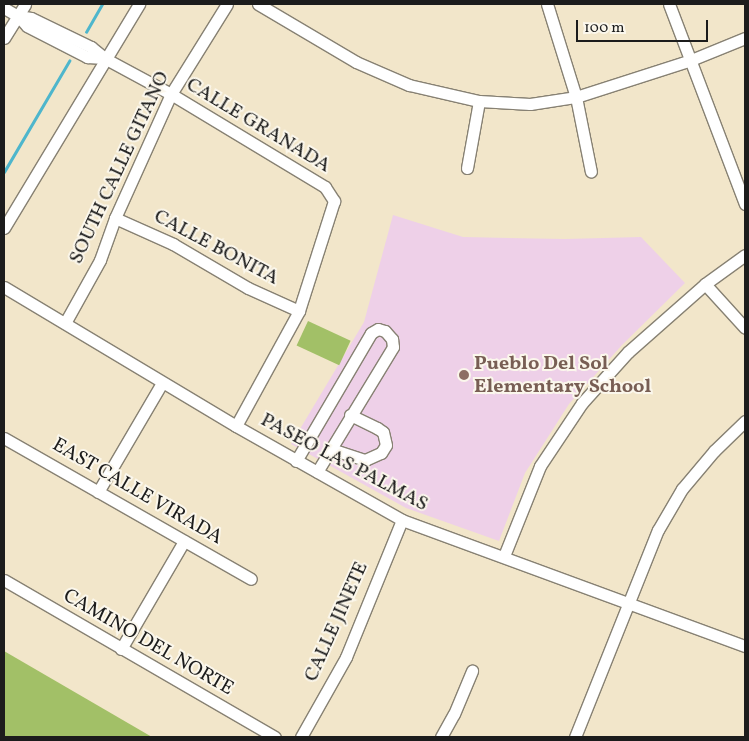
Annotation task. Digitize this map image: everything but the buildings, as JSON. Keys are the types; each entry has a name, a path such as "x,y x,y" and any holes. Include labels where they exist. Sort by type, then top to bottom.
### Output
{"street":[{"path":"4,38 24,4"},
{"path":"4,228 139,4"},
{"name":"SOUTH CALLE GITANO","path":"65,323 100,260 115,218 171,94 227,4"},
{"path":"258,4 356,62 410,84 478,101 530,104 576,97 691,60 745,38"},
{"path":"547,4 576,97 591,172"},
{"path":"669,4 745,204"},
{"name":"CALLE GRANADA","path":"4,8 18,16 40,22 91,48 106,59 171,94 325,187 334,201 299,311"},
{"path":"467,168 478,101"},
{"name":"CALLE BONITA","path":"115,218 174,244 248,288 299,311"},
{"path":"504,556 540,466 582,403 628,352 705,284 745,255"},
{"path":"705,284 745,328"},
{"name":"PASEO LAS PALMAS","path":"4,287 162,383 402,520 628,601 745,646"},
{"path":"236,426 299,311"},
{"path":"296,461 371,333 378,329 385,331 392,339 393,347 317,472"},
{"path":"98,492 162,383"},
{"path":"331,449 365,460 381,453 386,446 383,432 350,415"},
{"path":"575,737 658,530 682,489 714,451 745,421"},
{"name":"EAST CALLE VIRADA","path":"4,438 251,579"},
{"name":"CALLE JINETE","path":"301,737 346,657 402,520"},
{"path":"121,649 184,541"},
{"name":"CAMINO DEL NORTE","path":"4,580 275,737"},
{"path":"441,737 454,714 472,671"}],"shaded area":[{"name":"Pueblo Del Sol Elementary School","path":"393,215 463,237 565,239 641,237 685,283 622,345 569,404 525,473 499,541 406,508 291,444 364,322"}],"green space":[{"path":"308,321 351,341 339,365 297,345"},
{"path":"4,651 152,737 4,737"}],"waterway":[{"path":"86,32 102,4"},
{"path":"4,172 69,61"}],"place":[{"name":"Pueblo Del Sol Elementary School","path":"464,375"}]}
